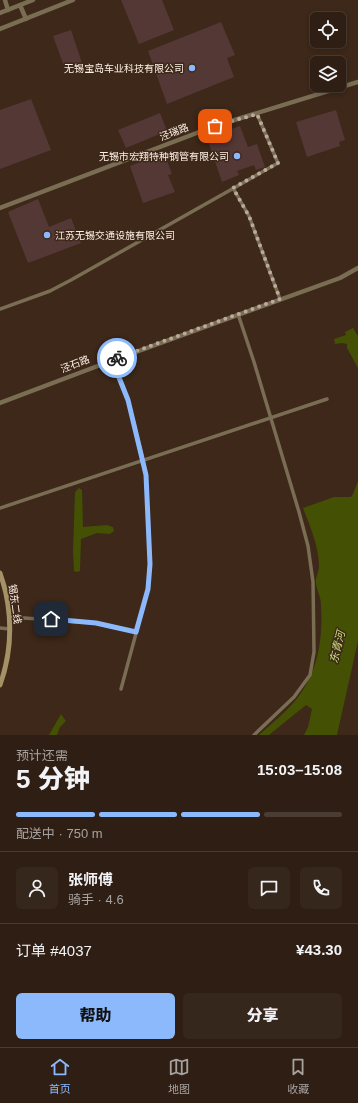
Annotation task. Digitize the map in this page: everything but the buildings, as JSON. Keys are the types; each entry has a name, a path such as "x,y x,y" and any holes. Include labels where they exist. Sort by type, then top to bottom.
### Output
{"main road":[{"name":"锡东二线","path":"0,573 10,617 6,668 0,684"}],"street":[{"path":"5,0 8,10"},
{"path":"0,13 33,0"},
{"path":"0,29 73,0"},
{"path":"20,5 26,18"},
{"name":"泾瑞路","path":"0,208 215,126 358,82"},
{"path":"0,309 50,290 71,280 278,163 257,114"},
{"path":"233,188 249,216 280,299"},
{"name":"泾石路","path":"0,403 112,360 340,278 358,268"},
{"path":"238,314 299,512 310,557 313,582 314,652 310,675 294,698 254,735"},
{"path":"112,360 128,400 146,475 150,564 148,589 121,689"},
{"path":"0,508 270,417 328,399"},
{"path":"10,617 96,623 136,632"},
{"path":"0,628 10,629"}],"water":[{"path":"353,328 358,336 358,368 347,348 347,344 335,344 334,339 346,335 345,332"},
{"name":"东青河","path":"358,481 358,641 337,735 304,735 308,727 312,709 306,705 269,735 259,735 282,715 303,690 314,668 320,643 321,602 316,582 319,559 314,537 303,508 334,497 351,497"},
{"path":"79,488 82,490 83,527 107,525 113,527 114,531 110,534 97,533 81,539 80,571 76,572 74,571 73,551 75,492"},
{"path":"61,714 66,721 60,727 57,735 49,735"}],"way so far":[{"path":"117,358 280,299 249,216 233,188 278,163 257,114 215,126"}],"place":[{"name":"无锡宝岛车业科技有限公司","path":"192,68"},
{"name":"无锡市宏翔特种钢管有限公司","path":"237,156"},
{"name":"江苏无锡交通设施有限公司","path":"47,235"}],"route":[{"path":"51,619 96,623 136,632 148,589 150,564 146,475 128,400 112,360 117,358"}]}
